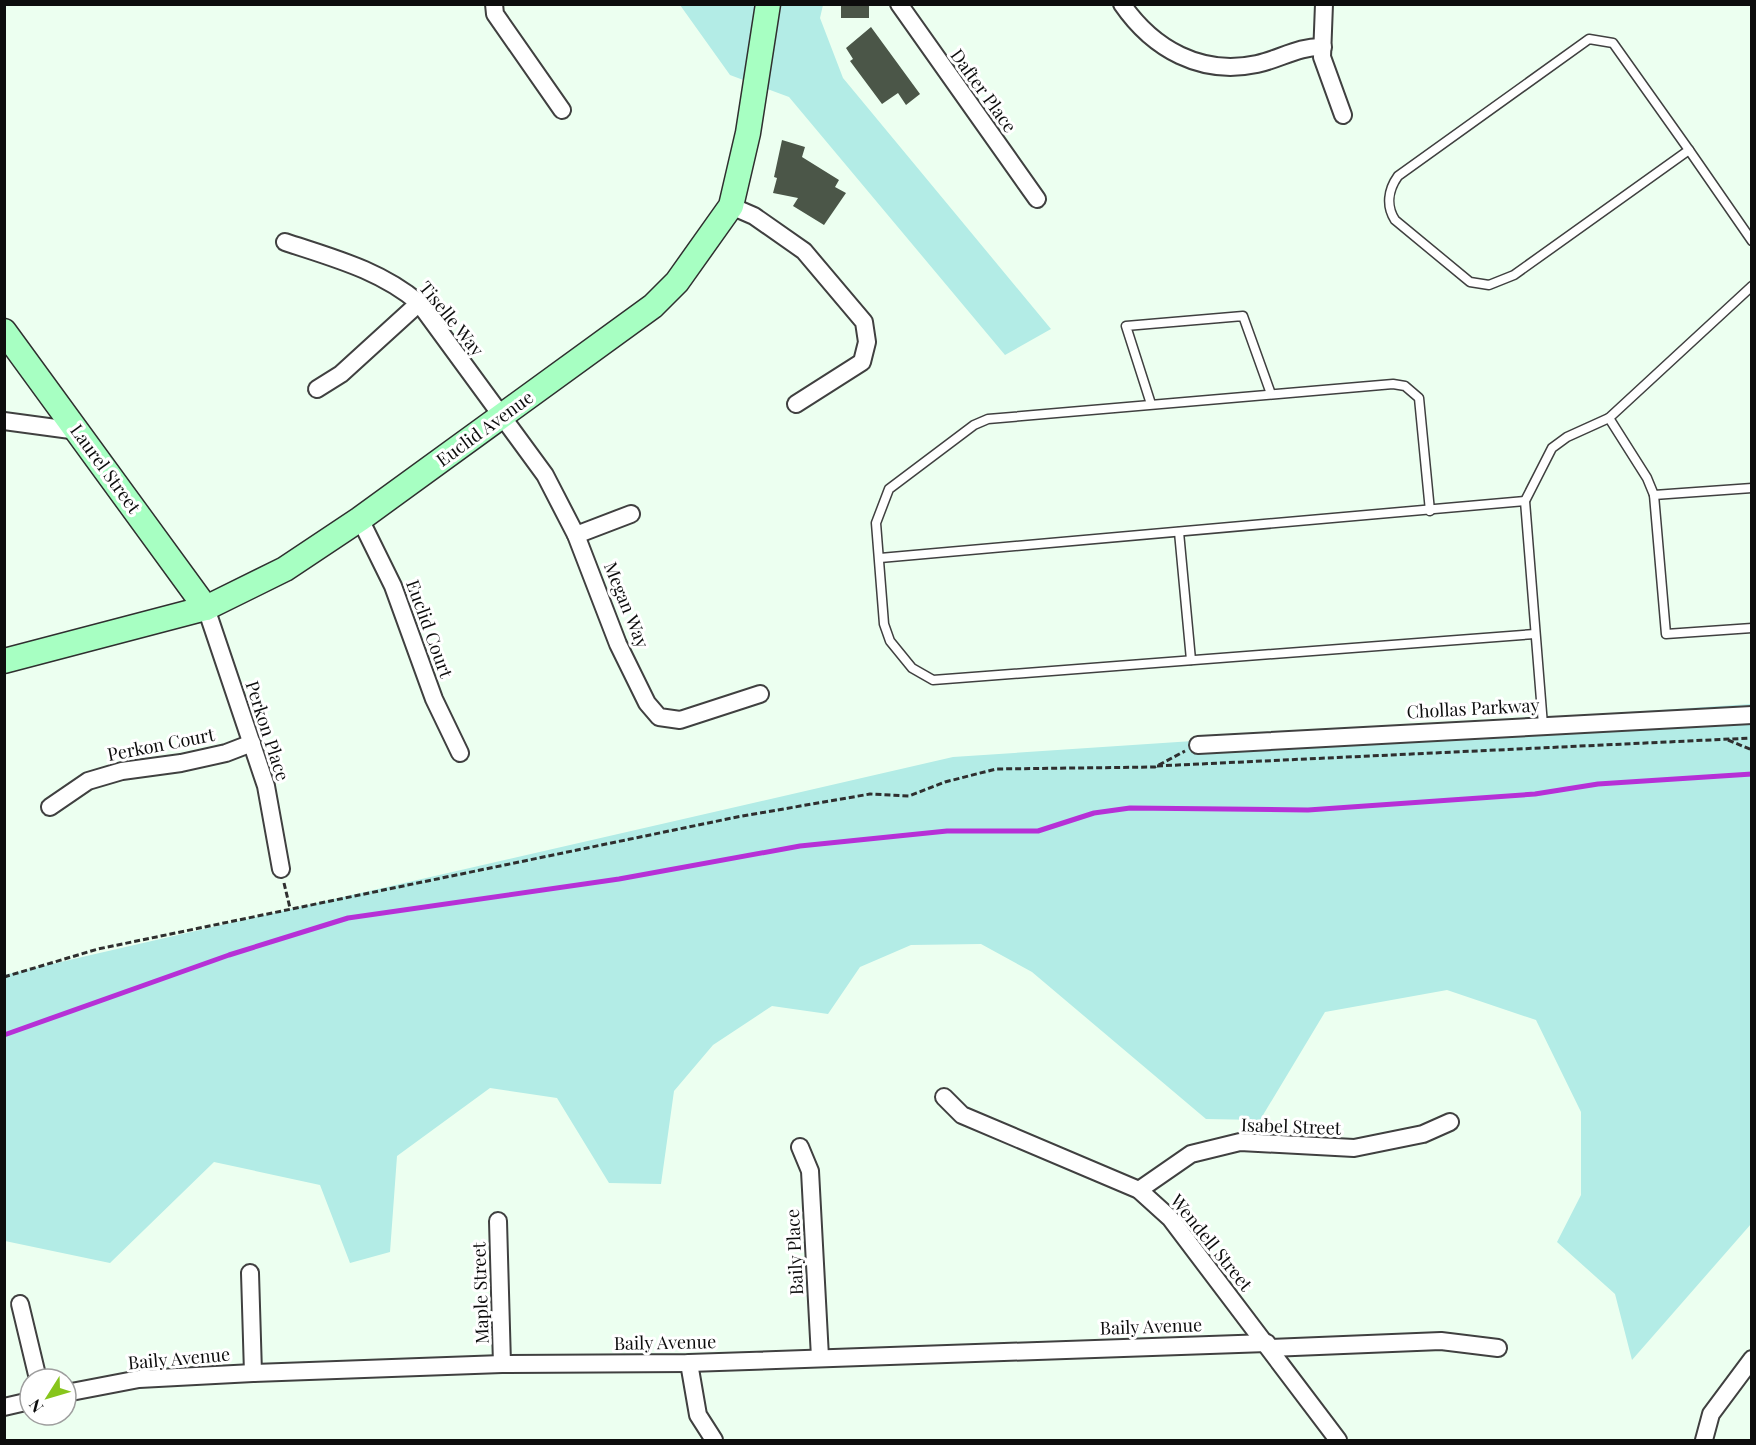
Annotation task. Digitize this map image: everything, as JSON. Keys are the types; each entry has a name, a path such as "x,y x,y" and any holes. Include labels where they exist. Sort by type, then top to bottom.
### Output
{"main road":[{"name":"Euclid Avenue","path":"4,661 206,608 285,569 360,519 503,417 652,306 677,282 731,206 748,133 768,4"},
{"name":"Laurel Street","path":"4,331 206,608"}],"street":[{"path":"494,4 495,14 562,110"},
{"name":"Dafter Place","path":"899,4 1037,199"},
{"path":"1122,4 1138,26 1155,42 1176,54 1206,64 1239,66 1257,64 1290,51 1323,46"},
{"path":"1324,4 1322,57 1343,115"},
{"path":"731,206 754,216 804,251 864,322 867,342 862,362 796,404"},
{"name":"Tiselle Way","path":"285,242 368,269 399,286 419,303 503,417"},
{"path":"317,389 341,374 419,303"},
{"name":"Megan Way","path":"503,417 545,475 576,535 618,644 646,703 659,717 680,720 760,694"},
{"path":"4,421 78,431"},
{"path":"576,535 631,514"},
{"name":"Euclid Court","path":"360,519 393,586 434,699 460,753"},
{"name":"Perkon Place","path":"206,608 266,786 281,869"},
{"name":"Chollas Parkway","path":"1198,745 1752,715"},
{"name":"Perkon Court","path":"50,807 88,781 122,771 181,763 226,753 252,743"},
{"name":"Wendell Street","path":"944,1097 962,1115 1139,1190 1170,1218 1338,1440"},
{"name":"Isabel Street","path":"1139,1190 1191,1154 1240,1142 1354,1148 1423,1134 1450,1122"},
{"name":"Baily Place","path":"800,1147 810,1171 820,1357"},
{"name":"Maple Street","path":"498,1221 502,1364"},
{"path":"250,1274 253,1372"},
{"path":"20,1304 35,1367"},
{"name":"Baily Avenue","path":"78,1391 140,1379 253,1372 502,1364 689,1363 820,1357 1441,1341 1498,1348"},
{"path":"1704,1440 1711,1414 1752,1359"},
{"path":"689,1363 698,1415 714,1440"}],"lane":[{"path":"1689,150 1514,275 1489,285 1470,282 1395,220 1389,210 1391,186 1398,176 1589,39 1613,43 1689,150 1752,241"},
{"path":"1543,725 1526,501 1552,448 1567,436 1609,418 1752,286"},
{"path":"1151,404 1126,326 1243,316 1271,394"},
{"path":"1430,511 1419,398 1405,386 1393,384 987,419 974,425 889,489 876,523 884,624 890,641 912,669 933,680 1535,634"},
{"path":"1609,418 1647,478 1654,495 1666,634 1752,628"},
{"path":"1654,495 1752,488"},
{"path":"880,558 1526,501"},
{"path":"1179,532 1191,660"}],"path":[{"path":"4,977 98,949 737,817 870,794 909,796 945,782 996,770 1155,766 1752,738"},
{"path":"1726,739 1752,750"},
{"path":"1155,766 1198,745"},
{"path":"281,869 290,909"}],"shaded area":[{"path":"680,5 823,5 820,18 843,78 1051,329 1005,355 789,97 730,75"},
{"path":"1751,704 1751,1224 1632,1360 1615,1294 1557,1242 1581,1195 1581,1112 1536,1020 1447,990 1325,1012 1260,1120 1206,1119 1032,972 981,944 911,945 860,967 828,1014 772,1006 713,1045 674,1091 661,1184 609,1183 557,1098 490,1088 397,1156 390,1252 350,1263 320,1185 214,1162 110,1263 5,1241 4,975 953,757"}],"building":[{"path":"841,4 869,4 869,18 841,18"},
{"path":"871,27 920,94 906,105 898,93 882,104 850,61 853,59 846,48"},
{"path":"782,140 805,147 802,157 839,180 835,187 846,193 824,225 793,206 798,198 773,193"}],"waterway":[{"path":"4,1035 229,955 348,918 619,879 800,846 947,831 1038,831 1094,813 1130,808 1308,810 1535,794 1598,784 1752,774"}]}
